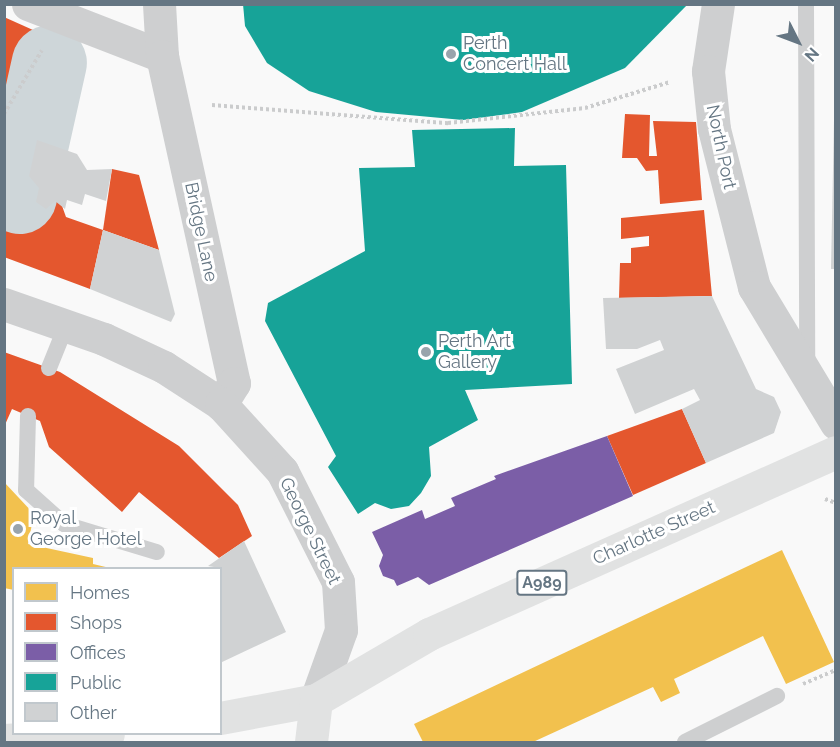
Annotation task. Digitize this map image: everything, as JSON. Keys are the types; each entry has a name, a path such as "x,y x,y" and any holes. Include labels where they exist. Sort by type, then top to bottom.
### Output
{"main road":[{"name":"Charlotte Street","path":"316,700 429,634 836,452"},
{"name":"A989","path":"222,718 316,700"},
{"path":"311,742 316,700"},
{"path":"4,740 91,735"}],"street":[{"path":"28,4 162,56"},
{"name":"Bridge Lane","path":"159,4 162,56 234,383 221,404"},
{"name":"North Port","path":"718,4 708,71 714,129 754,287 836,423"},
{"name":"George Street","path":"4,304 66,326 164,367 221,404 282,471 338,582 341,630 316,700"}],"lane":[{"path":"806,4 807,376"},
{"path":"49,368 66,326"},
{"path":"28,416 26,490 64,524 157,552"},
{"path":"685,742 777,696"}],"path":[{"path":"4,114 61,18"},
{"path":"172,102 448,123 585,108 708,71"}],"building: Homes":[{"name":"Royal George Hotel","path":"4,482 34,514 28,544 93,558 93,564 106,567 12,567 12,590 4,588"},
{"path":"782,550 834,662 786,684 763,636 674,679 680,693 661,702 653,687 533,742 423,742 414,724"}],"building: Shops":[{"path":"4,17 33,30 4,95"},
{"path":"625,114 650,115 649,156 657,156 653,121 696,122 702,200 660,204 658,170 646,171 637,158 622,158"},
{"path":"112,169 139,175 159,250 103,230"},
{"path":"11,195 46,209 55,201 61,203 66,217 103,230 90,289 4,257 4,197 10,199"},
{"path":"704,210 712,296 619,298 620,263 631,263 631,248 649,246 649,236 621,239 621,218"},
{"path":"4,352 60,372 179,446 238,505 252,536 219,558 139,492 122,512 49,447 40,421 12,409 4,427"},
{"path":"682,409 706,463 633,495 607,436"}],"building: Offices":[{"path":"607,436 633,496 429,585 418,577 397,586 394,580 383,576 379,566 383,555 372,532 422,510 425,519 455,506 451,498 496,479 494,476"}],"building: Public":[{"name":"Perth Concert Hall","path":"243,4 688,4 625,68 522,112 463,120 376,112 309,91 267,63 245,26"},
{"name":"Perth Art Gallery","path":"515,128 514,166 566,165 572,384 465,390 478,420 429,447 431,476 421,493 409,506 391,509 375,503 358,514 328,467 336,456 265,321 268,303 365,251 359,168 415,167 412,130"}],"building: Other":[{"path":"834,120 836,269 831,269"},
{"path":"37,140 77,154 87,170 112,169 106,201 85,194 82,205 67,200 65,209 55,201 46,209 36,202 39,188 29,176"},
{"path":"103,230 159,250 175,314 171,322 90,289"},
{"path":"712,296 756,389 774,397 781,412 774,433 706,463 682,409 700,400 694,389 635,414 616,369 664,350 660,340 637,349 606,349 603,298"},
{"path":"244,541 286,632 222,662 222,567 208,566"}],"waterway":[{"path":"19,196 49,62"}],"place":[{"name":"Perth Concert Hall","path":"451,54"},
{"name":"Perth Art Gallery","path":"426,352"},
{"name":"Royal George Hotel","path":"18,529"}]}
